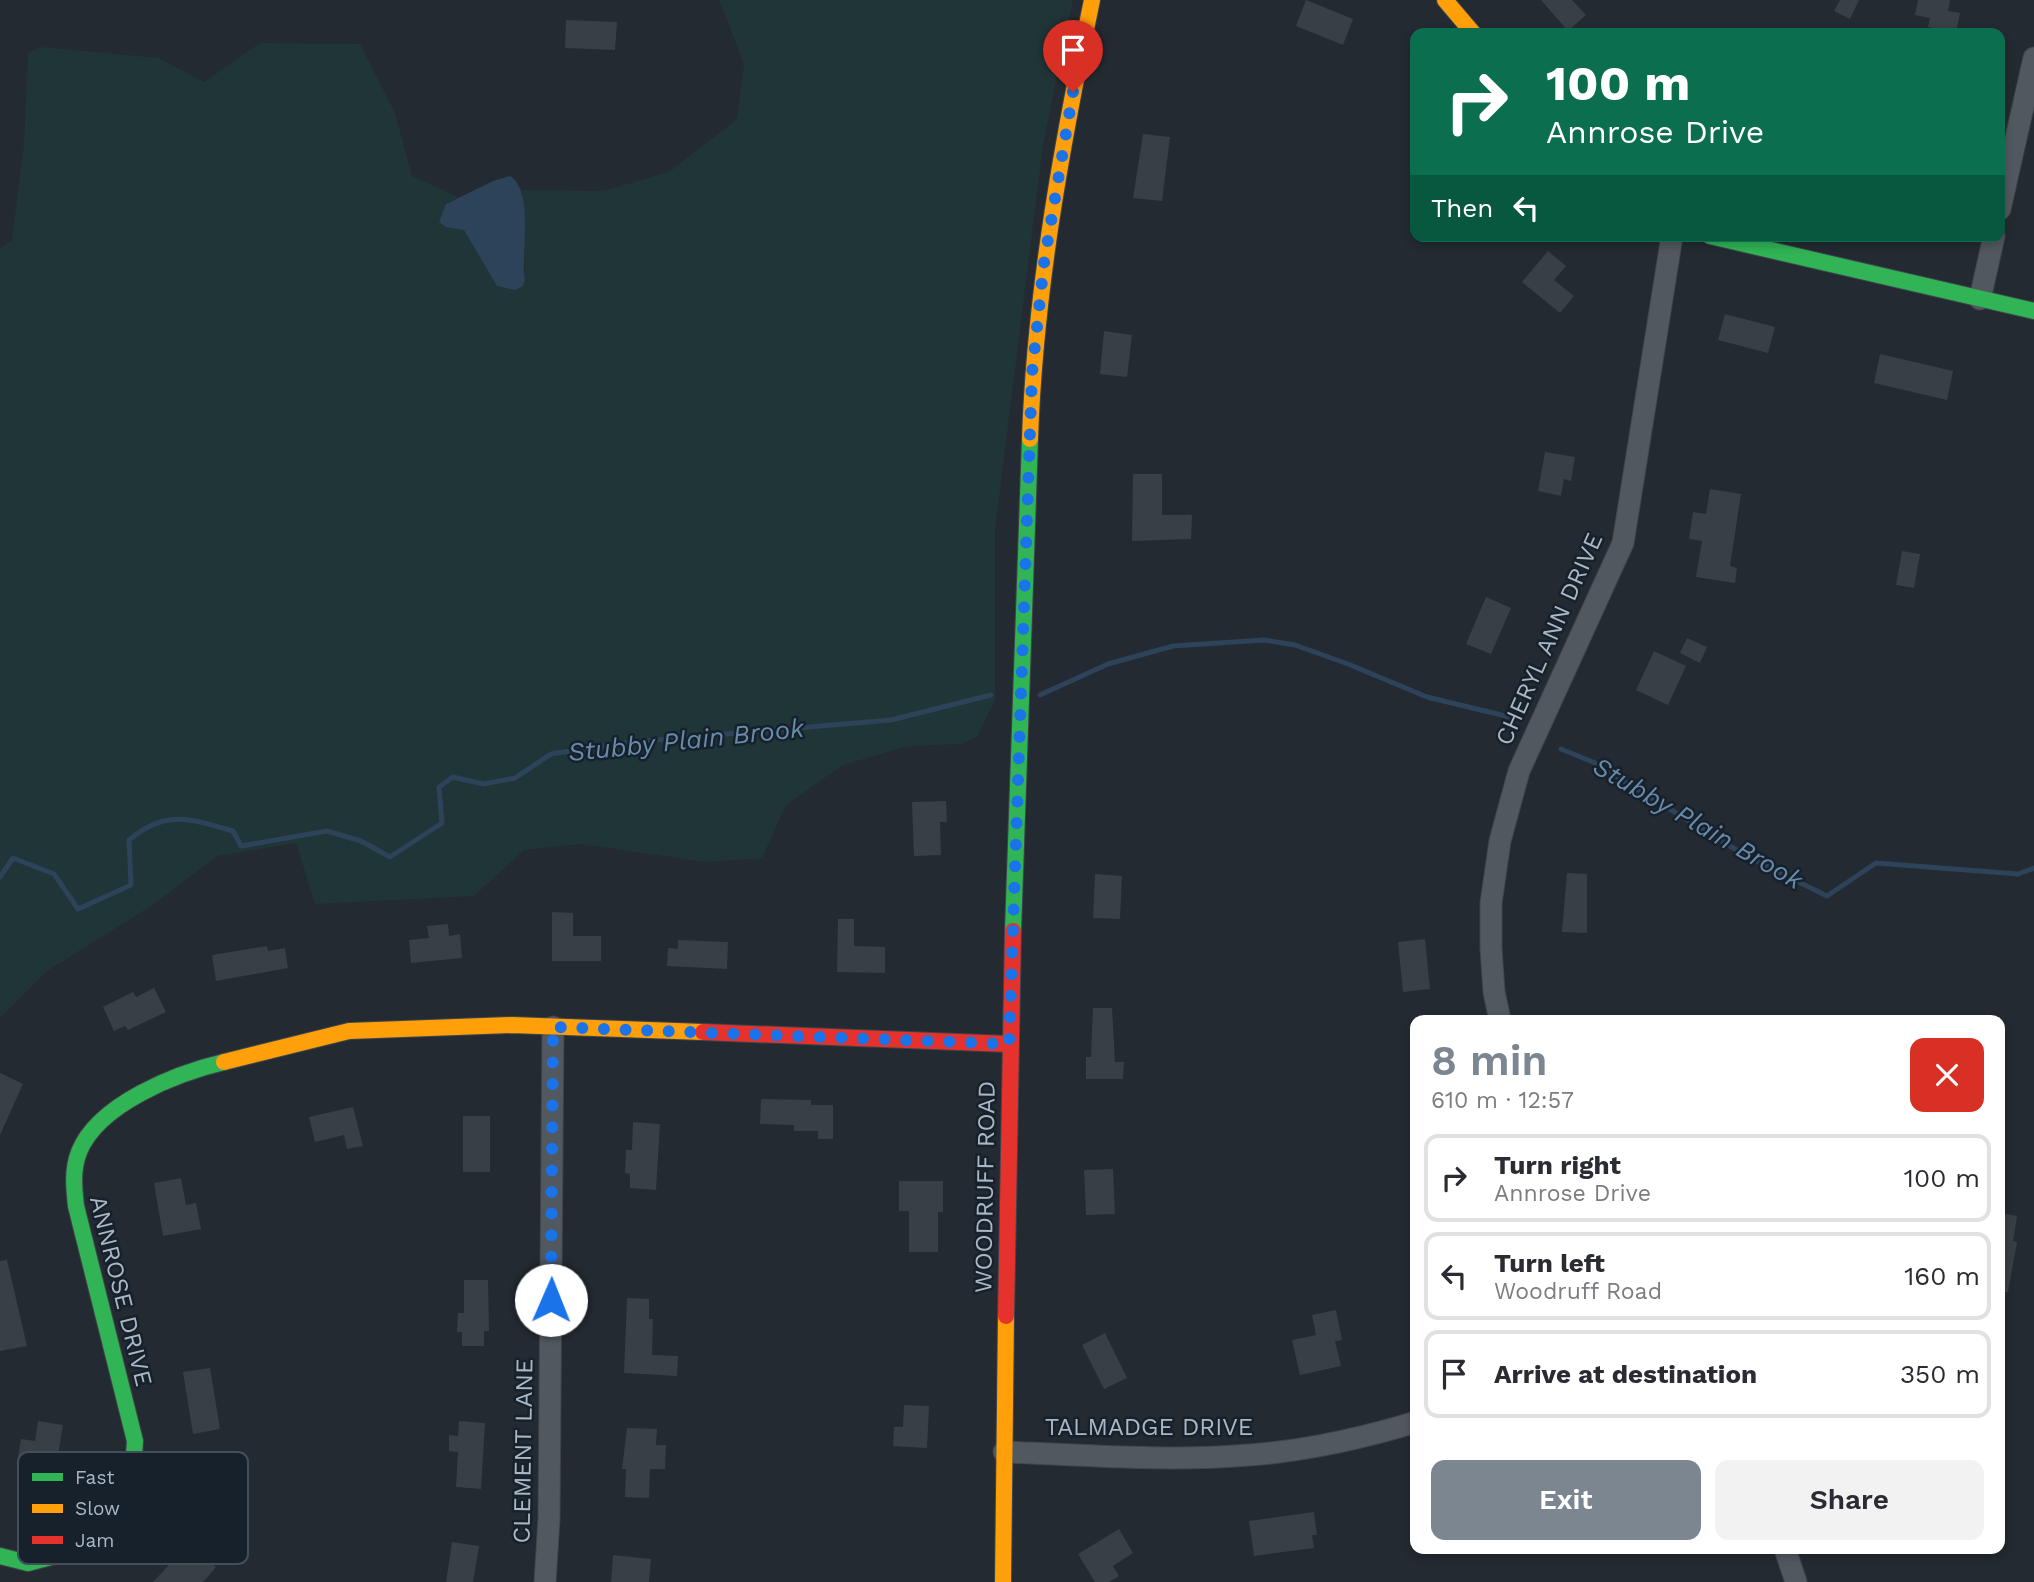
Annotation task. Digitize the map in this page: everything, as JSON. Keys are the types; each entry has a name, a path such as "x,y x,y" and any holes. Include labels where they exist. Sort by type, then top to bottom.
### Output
{"street":[{"name":"WOODRUFF ROAD","path":"1003,1582 1009,1044 1032,373 1044,263 1091,0"},
{"path":"1445,0 1469,28"},
{"path":"2005,187 2034,58"},
{"name":"CHERYL ANN DRIVE","path":"1499,1015 1494,992 1491,903 1500,841 1519,771 1623,543 1671,242"},
{"path":"1736,242 2034,311"},
{"path":"1980,299 1993,242"},
{"name":"ANNROSE DRIVE","path":"134,1452 135,1441 74,1193 79,1152 91,1131 110,1111 148,1089 201,1067 349,1031 553,1027 1009,1044"},
{"name":"CLEMENT LANE","path":"545,1582 549,1519 553,1027"},
{"name":"TALMADGE DRIVE","path":"1004,1452 1189,1458 1250,1455 1312,1446 1410,1423"},
{"path":"1787,1554 1796,1582"},
{"name":"ANNROSE DRIVE","path":"0,1556 18,1560"}],"green space":[{"path":"719,0 1073,0 1043,145 995,530 995,700 977,737 962,744 909,746 843,765 786,805 762,858 706,862 581,844 524,850 474,896 315,904 296,843 217,856 153,905 47,971 0,1018 0,248 12,240 24,143 28,53 40,47 159,58 204,82 260,43 360,44 395,113 412,176 458,197 446,204 455,226 464,230 480,254 525,280 522,190 603,191 669,172 737,119 744,64"}],"water":[{"path":"510,176 518,184 522,195 525,224 525,280 523,286 515,290 497,286 464,230 446,227 439,222 446,204 493,181"}],"building":[{"path":"1306,0 1353,19 1343,45 1296,26"},
{"path":"1541,0 1572,0 1586,15 1571,28 1565,28"},
{"path":"1840,0 1859,0 1850,19 1834,11"},
{"path":"1918,0 1950,0 1948,11 1960,13 1957,28 1928,27 1930,18 1915,15"},
{"path":"566,20 617,22 615,50 565,48"},
{"path":"1143,134 1170,137 1162,201 1133,198"},
{"path":"1548,251 1566,266 1554,280 1574,296 1560,313 1522,282"},
{"path":"1725,314 1775,327 1768,353 1718,340"},
{"path":"1104,331 1132,335 1127,377 1100,374"},
{"path":"1880,354 1953,371 1947,400 1874,383"},
{"path":"1545,452 1575,457 1571,481 1564,479 1561,496 1538,491"},
{"path":"1133,474 1162,474 1162,515 1192,515 1191,539 1132,541"},
{"path":"1710,489 1741,494 1730,566 1737,568 1735,583 1696,577 1702,541 1689,539 1693,512 1706,514"},
{"path":"1902,551 1920,554 1914,588 1896,585"},
{"path":"1486,597 1511,608 1491,654 1466,644"},
{"path":"1687,638 1707,647 1700,663 1680,653"},
{"path":"1654,651 1686,666 1668,705 1636,690"},
{"path":"946,801 947,822 940,822 941,855 914,856 912,802"},
{"path":"1567,873 1587,874 1587,933 1562,932"},
{"path":"1095,874 1122,876 1120,919 1093,918"},
{"path":"552,912 573,913 573,936 601,936 601,961 552,961"},
{"path":"838,919 854,919 854,946 885,947 885,973 837,972"},
{"path":"448,924 449,936 460,934 462,958 411,963 409,940 429,938 427,926"},
{"path":"1425,939 1430,989 1403,992 1398,942"},
{"path":"678,940 728,942 727,969 667,966 668,948 678,949"},
{"path":"267,946 268,951 285,948 288,968 216,981 212,955"},
{"path":"154,988 166,1012 128,1030 125,1026 114,1031 103,1007 133,992 136,997"},
{"path":"1093,1008 1112,1008 1115,1062 1124,1062 1123,1079 1086,1079 1086,1057 1091,1057"},
{"path":"0,1073 23,1084 0,1135"},
{"path":"761,1099 811,1100 811,1105 833,1105 833,1139 818,1139 818,1131 794,1131 794,1125 760,1124"},
{"path":"353,1107 363,1146 347,1149 344,1135 315,1142 309,1117"},
{"path":"463,1116 490,1116 490,1172 463,1172"},
{"path":"633,1122 660,1124 656,1190 630,1188 630,1174 625,1173 626,1150 632,1150"},
{"path":"1113,1169 1115,1214 1086,1215 1084,1170"},
{"path":"181,1178 186,1205 196,1203 201,1229 163,1236 154,1183"},
{"path":"899,1181 943,1181 943,1212 938,1212 938,1252 909,1252 909,1211 899,1211"},
{"path":"2005,1214 2017,1216 2013,1241 2017,1242 2008,1292 2005,1292"},
{"path":"7,1260 27,1346 0,1351 0,1261"},
{"path":"464,1280 488,1280 489,1331 484,1331 484,1346 462,1346 462,1332 457,1332 458,1313 464,1313"},
{"path":"627,1298 649,1299 649,1319 653,1319 652,1355 678,1356 677,1376 624,1373"},
{"path":"1336,1310 1342,1340 1335,1341 1341,1366 1300,1375 1292,1340 1316,1335 1312,1315"},
{"path":"1105,1333 1127,1378 1104,1389 1082,1345"},
{"path":"210,1368 220,1429 193,1434 183,1372"},
{"path":"904,1405 929,1406 927,1448 893,1446 894,1427 903,1427"},
{"path":"38,1421 63,1425 58,1452 19,1452 21,1439 35,1441"},
{"path":"459,1421 485,1423 481,1489 456,1487 458,1452 449,1451 449,1435 458,1436"},
{"path":"627,1428 657,1429 656,1445 666,1445 665,1469 650,1469 649,1498 625,1497 626,1469 622,1469"},
{"path":"1314,1512 1317,1535 1312,1535 1314,1548 1254,1556 1249,1521"},
{"path":"1119,1529 1133,1553 1113,1566 1119,1576 1109,1582 1095,1582 1078,1554"},
{"path":"452,1542 479,1546 473,1582 446,1582"},
{"path":"613,1555 651,1559 649,1582 611,1582"},
{"path":"170,1564 213,1564 216,1567 203,1582 153,1582"}],"waterway":[{"name":"Stubby Plain Brook","path":"1040,695 1108,664 1173,646 1264,640 1295,645 1427,697 1514,718"},
{"name":"Stubby Plain Brook","path":"0,877 13,858 54,874 78,909 131,885 129,840 155,824 179,819 233,831 241,846 327,831 361,841 390,857 442,823 439,787 453,777 483,784 515,778 551,754 622,743 891,720 991,695"},
{"name":"Stubby Plain Brook","path":"1561,749 1593,762 1748,857 1827,896 1876,863 2018,874 2034,868"}],"traffic: fast":[{"path":"1736,242 2034,311"},
{"path":"1013,931 1030,439"},
{"path":"134,1452 135,1441 76,1206 74,1172 79,1152 89,1135 121,1105 162,1083 224,1062"},
{"path":"0,1556 18,1560"}],"traffic: slow":[{"path":"1030,439 1044,273 1070,109 1092,0"},
{"path":"1445,0 1469,28"},
{"path":"224,1062 349,1031 512,1025 703,1032"},
{"path":"1003,1582 1006,1316"}],"traffic: jam":[{"path":"1006,1316 1013,931"},
{"path":"703,1032 1009,1044"}],"route":[{"path":"551,1300 553,1027 1009,1044 1032,373 1044,263 1073,92"}]}
